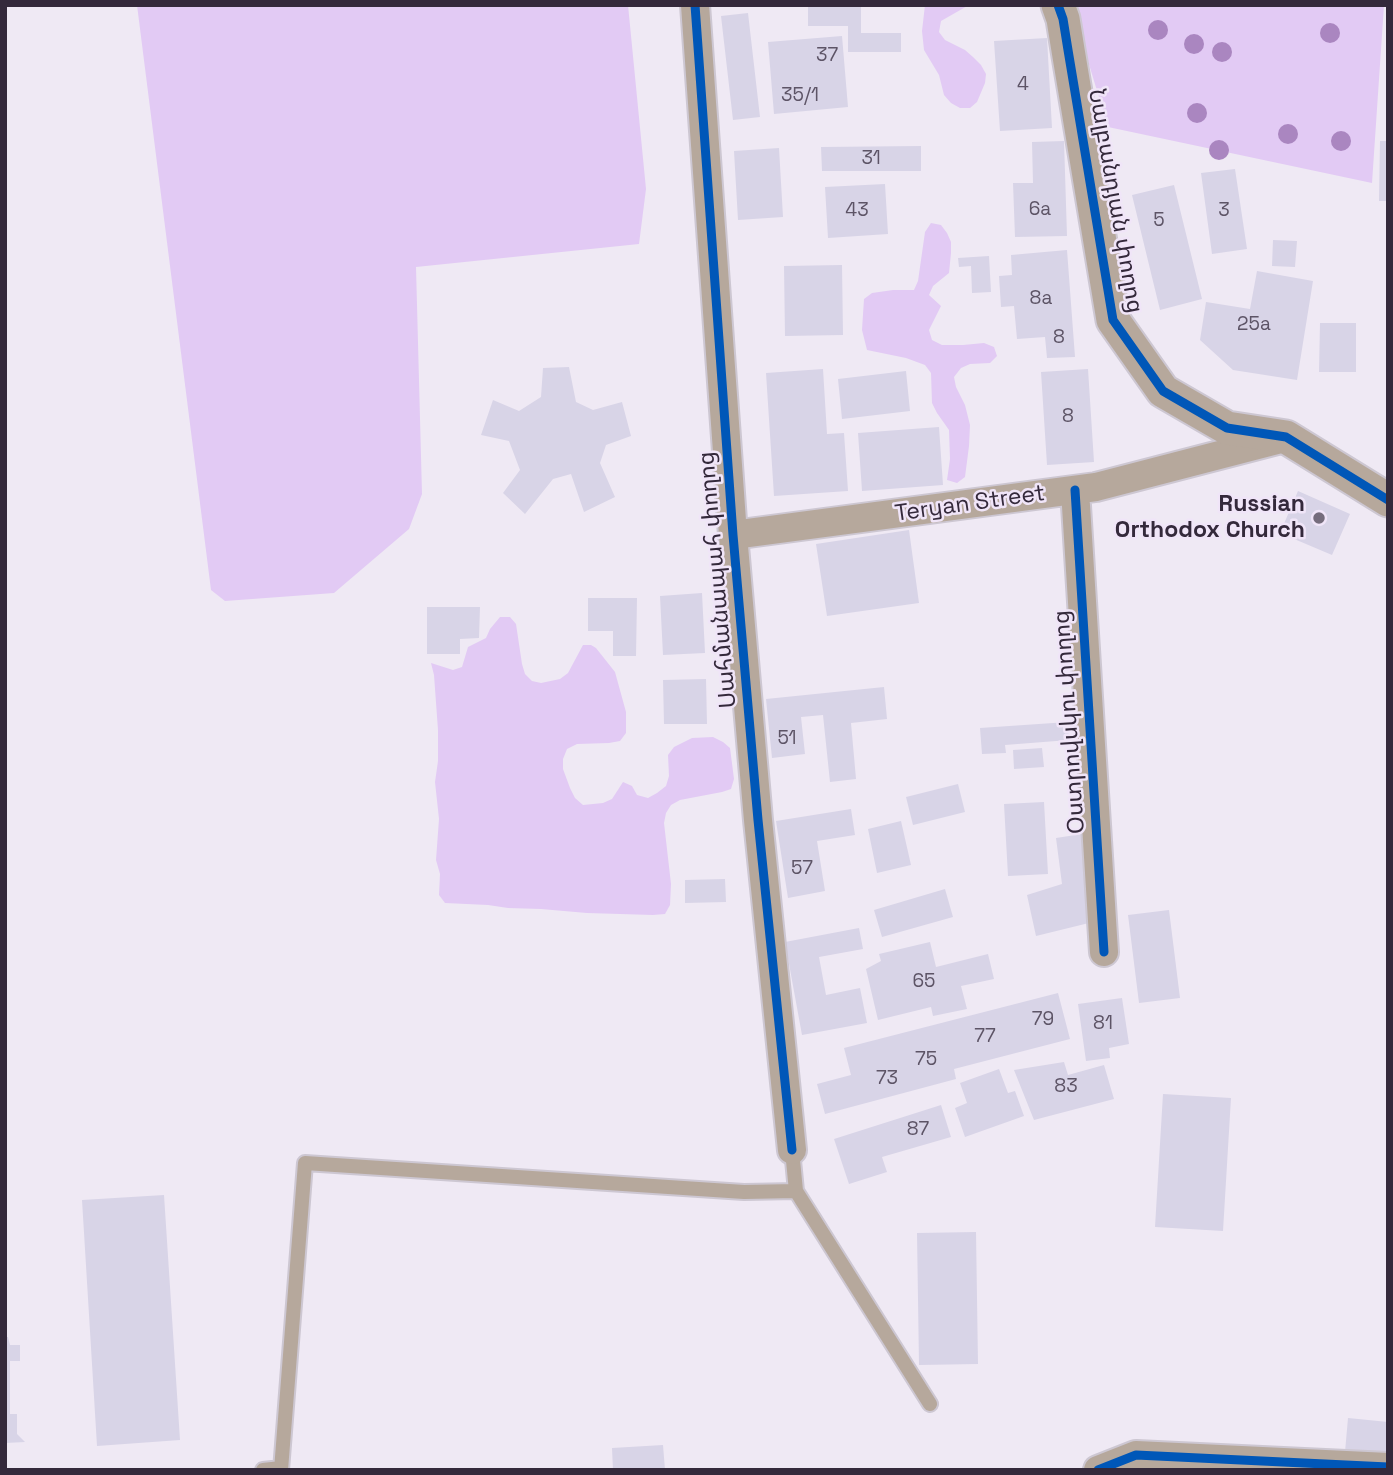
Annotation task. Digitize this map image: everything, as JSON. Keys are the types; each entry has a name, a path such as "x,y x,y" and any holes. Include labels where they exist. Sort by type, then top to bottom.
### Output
{"street":[{"name":"Սահմանապահ փողոց","path":"695,5 733,535 758,820 792,1150"},
{"name":"Նալբանդյան փողոց","path":"1058,5 1063,19 1113,320 1163,391 1227,428 1286,437 1388,500"},
{"name":"Teryan Street","path":"733,535 1096,487 1286,437"},
{"name":"Օստրովսկու փողոց","path":"1075,490 1104,952"},
{"path":"1098,1470 1136,1455 1303,1466 1388,1468"}],"lane":[{"path":"792,1150 796,1191 930,1404"},
{"path":"263,1470 281,1469 305,1163 744,1192 796,1191"}],"shaded area":[{"path":"137,5 628,5 646,189 639,244 416,267 422,494 409,529 334,593 225,601 211,590"},
{"path":"925,5 969,5 941,21 939,32 945,40 973,57 986,74 977,102 970,108 960,108 944,95 939,75 924,50 922,31"},
{"path":"1071,5 1384,5 1372,183 1108,127"},
{"path":"931,223 941,225 951,242 949,273 933,286 929,295 941,306 929,330 932,340 942,345 984,343 994,347 997,356 990,363 970,364 961,368 954,377 970,425 965,477 957,483 947,480 950,459 949,430 932,403 931,373 925,365 906,358 867,350 862,330 864,299 872,293 914,290 918,281 925,232"},
{"path":"500,617 510,617 516,624 522,664 525,674 532,681 541,683 560,679 568,673 583,645 596,648 615,672 626,712 626,733 620,741 577,744 567,749 563,759 563,769 570,788 575,798 583,805 612,799 623,782 632,786 637,795 648,798 657,793 666,786 669,776 668,755 674,747 692,738 713,737 730,748 734,779 731,789 680,800 671,805 666,813 664,823 671,884 670,905 665,914 587,913 445,903 439,895 440,874 436,860 439,819 435,782 438,730 431,663 453,670 462,667 468,647 486,638"}],"building":[{"path":"808,5 861,5 861,33 901,33 901,52 848,52 848,26 808,26"},
{"path":"748,13 760,117 733,120 721,16"},
{"path":"842,36 848,107 774,114 768,42"},
{"path":"1047,38 1052,128 1000,131 994,41"},
{"path":"1064,141 1067,236 1015,237 1013,183 1033,183 1032,142"},
{"path":"1380,141 1388,141 1388,201 1379,201"},
{"path":"921,146 921,171 822,171 821,147"},
{"path":"779,148 783,217 738,220 734,151"},
{"path":"1235,169 1247,249 1212,254 1201,173"},
{"path":"885,184 888,234 828,238 825,187"},
{"path":"1174,185 1202,299 1160,310 1132,195"},
{"path":"1273,240 1297,241 1295,267 1272,266"},
{"path":"1067,250 1075,357 1047,358 1045,337 1017,339 1014,306 1001,307 999,276 1012,275 1011,255"},
{"path":"989,256 991,292 972,293 971,266 959,267 958,258"},
{"path":"842,265 843,335 785,336 784,266"},
{"path":"1257,271 1313,281 1297,380 1233,370 1200,340 1206,302 1250,309"},
{"path":"1320,323 1356,323 1356,372 1319,372"},
{"path":"569,367 576,402 593,410 622,402 631,436 606,445 600,463 615,497 584,512 571,474 553,479 525,514 503,493 520,470 509,441 481,435 493,400 519,411 541,397 543,368"},
{"path":"823,369 827,434 844,433 848,491 774,496 766,373"},
{"path":"1088,369 1094,462 1047,465 1041,372"},
{"path":"906,371 910,411 842,419 838,379"},
{"path":"939,427 943,485 862,491 858,433"},
{"path":"1298,491 1350,514 1332,555 1280,533"},
{"path":"909,530 919,603 827,616 816,544"},
{"path":"702,593 705,653 663,655 660,596"},
{"path":"588,598 637,598 636,656 613,656 613,631 588,631"},
{"path":"427,607 480,607 479,638 460,639 460,654 427,654"},
{"path":"706,679 707,724 664,724 663,680"},
{"path":"884,687 887,719 851,723 856,779 830,782 823,715 801,717 805,754 772,758 766,699"},
{"path":"1068,722 1069,740 1005,745 1006,753 982,754 980,728"},
{"path":"1042,748 1044,767 1014,769 1013,750"},
{"path":"958,784 965,812 913,825 906,797"},
{"path":"1044,802 1048,874 1008,876 1004,804"},
{"path":"851,809 855,835 817,841 825,891 788,898 776,821"},
{"path":"901,821 911,865 877,873 868,829"},
{"path":"1082,834 1093,922 1036,936 1027,895 1062,884 1056,838"},
{"path":"725,879 726,902 685,903 685,880"},
{"path":"945,889 953,917 882,937 874,910"},
{"path":"1169,910 1180,998 1139,1003 1128,915"},
{"path":"859,928 863,949 819,957 826,995 860,988 867,1023 802,1035 785,942"},
{"path":"930,942 936,967 988,954 994,979 961,986 967,1009 933,1016 931,1007 878,1020 866,969 881,961 879,954"},
{"path":"1058,993 1070,1039 954,1069 956,1079 825,1114 817,1084 851,1075 844,1048"},
{"path":"1122,998 1129,1044 1109,1048 1110,1058 1086,1061 1078,1004"},
{"path":"1064,1062 1068,1075 1104,1065 1114,1099 1034,1120 1014,1070"},
{"path":"999,1069 1008,1093 1015,1091 1024,1116 965,1137 955,1108 967,1103 960,1083"},
{"path":"1163,1094 1231,1098 1223,1231 1155,1227"},
{"path":"941,1105 951,1137 882,1157 887,1172 849,1184 834,1139"},
{"path":"164,1195 180,1440 97,1446 82,1200"},
{"path":"976,1232 978,1364 919,1365 917,1233"},
{"path":"5,1337 8,1337 10,1345 20,1345 20,1361 10,1361 10,1414 17,1414 17,1434 25,1442 5,1443"},
{"path":"1348,1418 1388,1422 1388,1455 1345,1452"},
{"path":"663,1445 665,1470 613,1470 612,1448"}],"cycle path":[{"path":"695,5 733,535 758,820 792,1150"},
{"path":"1058,5 1063,19 1113,320 1163,391 1227,428 1286,437 1388,500"},
{"path":"1075,490 1104,952"},
{"path":"1098,1470 1136,1455 1388,1467"}],"place":[{"name":"Russian Orthodox Church","path":"1319,518"}]}
